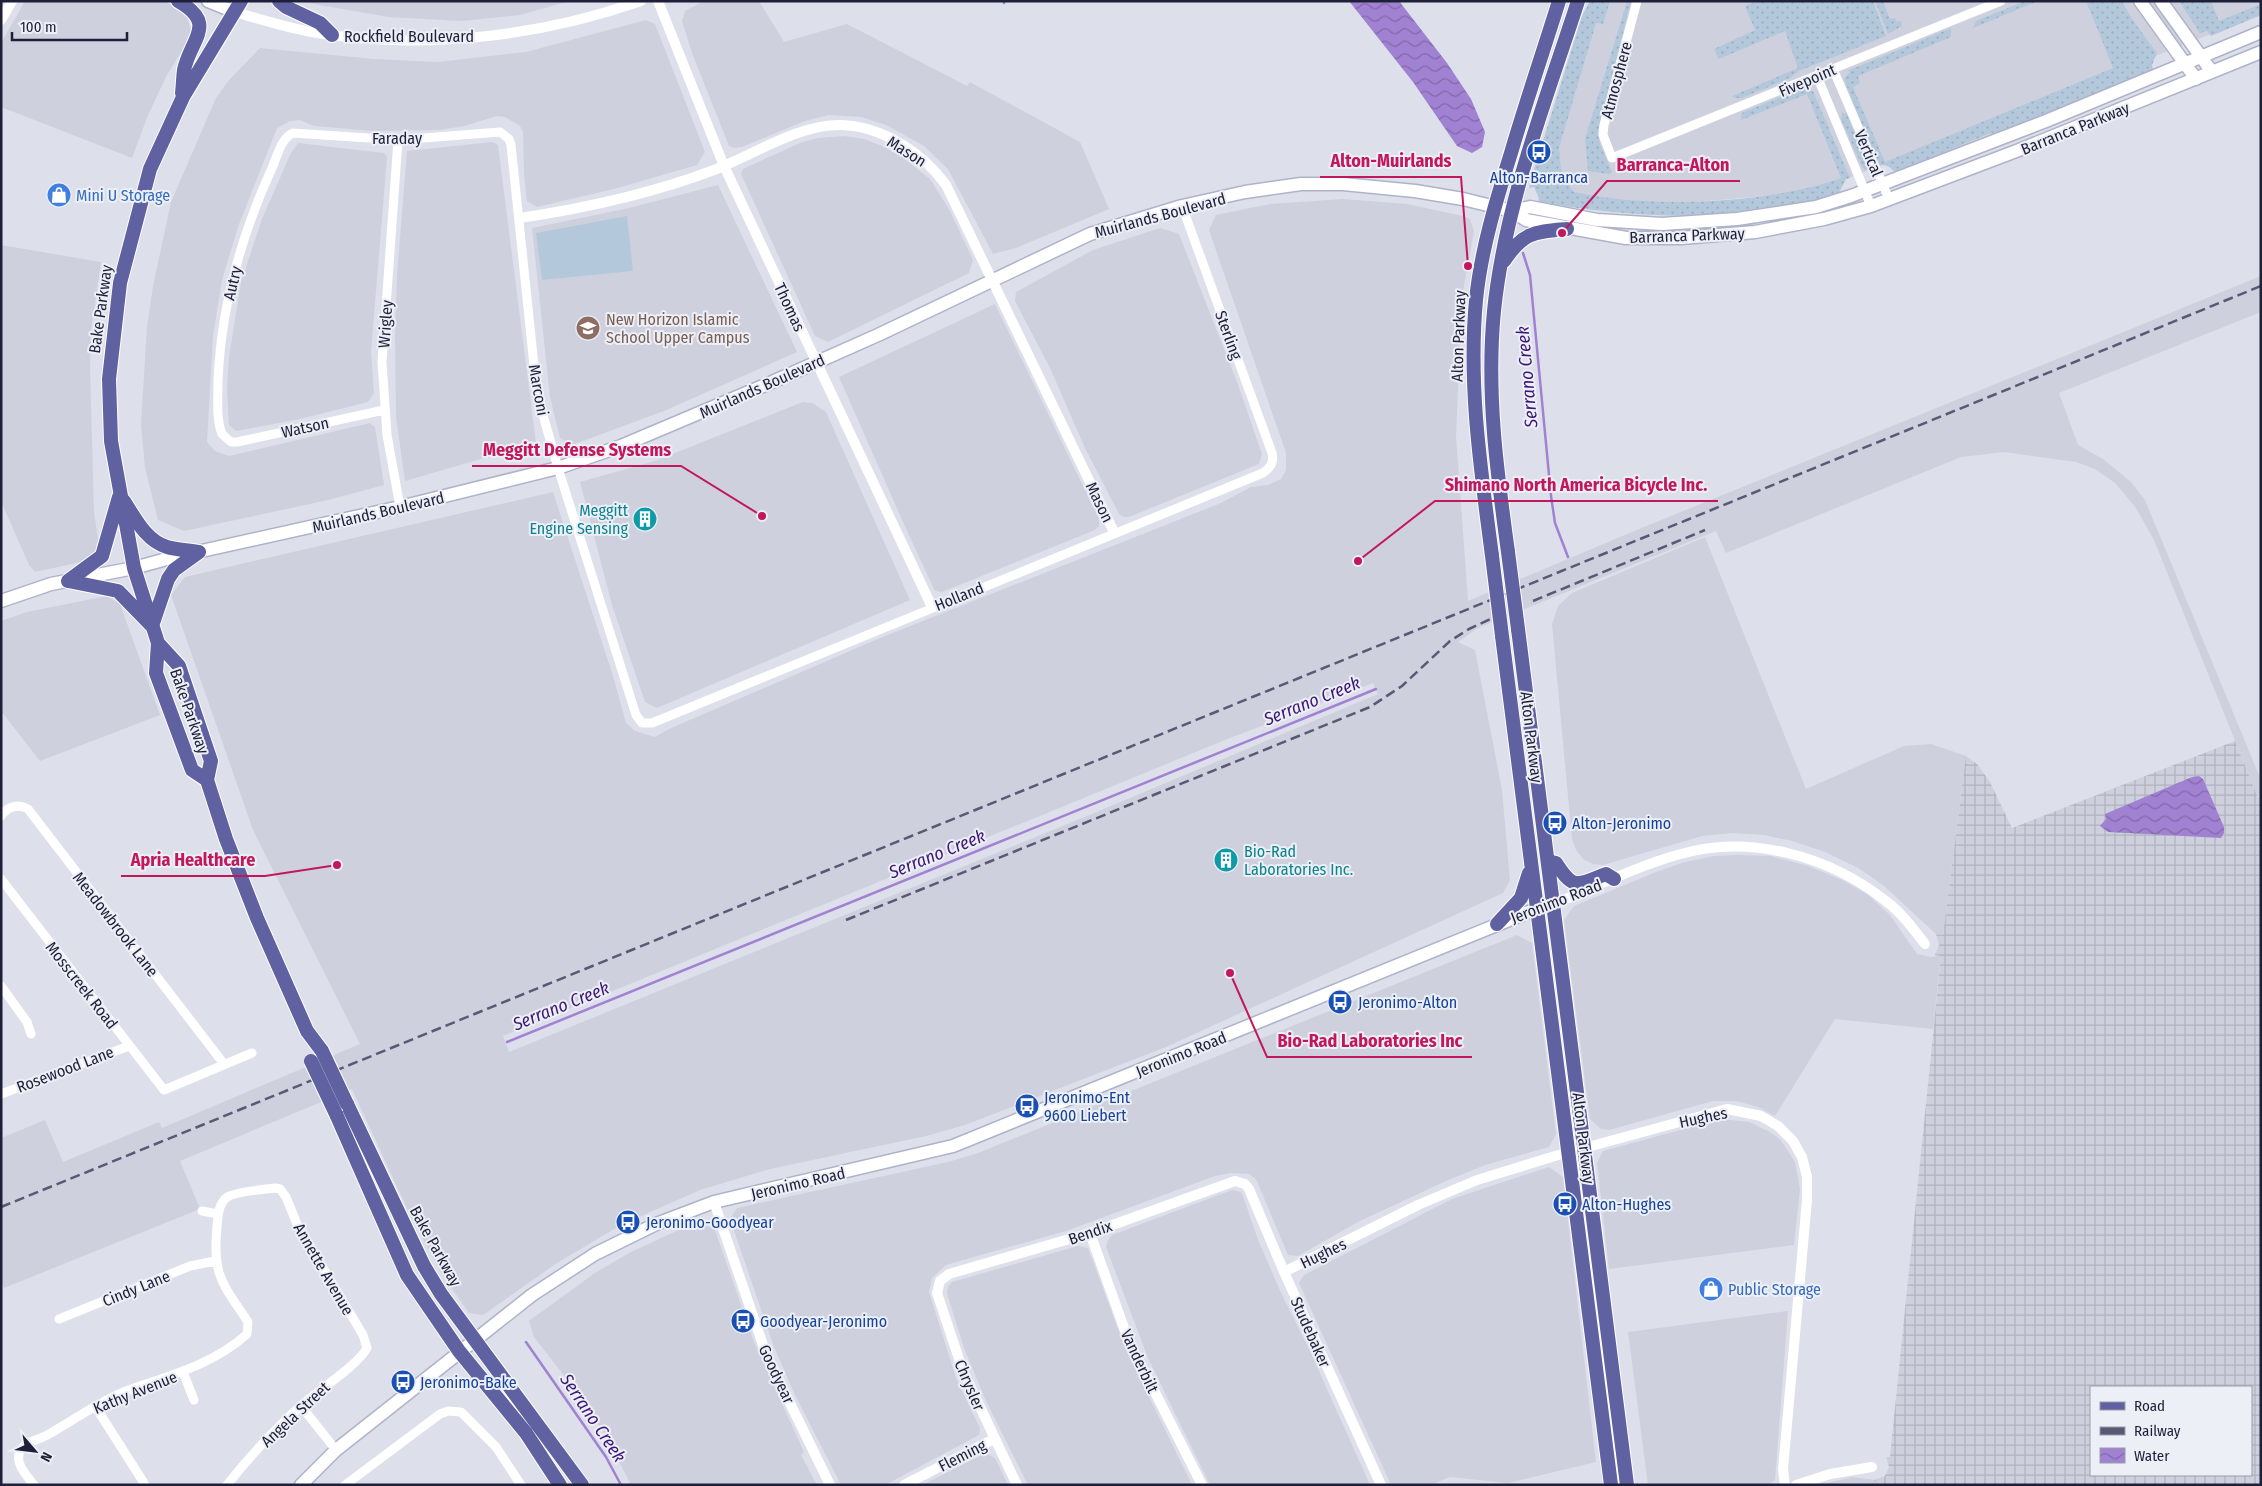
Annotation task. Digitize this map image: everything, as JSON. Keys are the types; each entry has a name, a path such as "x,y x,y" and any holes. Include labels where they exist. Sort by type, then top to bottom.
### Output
{"main road":[{"path":"178,1 192,9 199,19 200,31 184,69 182,99"},
{"name":"Rockfield Boulevard","path":"208,1 238,6"},
{"path":"279,1 286,7 320,23 332,35"},
{"name":"Alton Parkway","path":"1559,1 1494,207 1478,279 1474,349 1476,424 1536,909 1611,1485"},
{"name":"Alton Parkway","path":"1578,1 1512,211 1500,268 1493,326 1492,412 1508,552 1627,1485"},
{"path":"2140,1 2196,79"},
{"path":"2161,1 2212,72"},
{"name":"Bake Parkway","path":"238,6 182,99 150,169 129,242 120,283 109,379 111,441 134,568 158,643 179,666 211,761 207,780 244,886 307,1031 322,1051 424,1266 441,1294 465,1324 474,1340 582,1485"},
{"name":"Barranca Parkway","path":"1512,211 1530,207 1597,220 1662,224 1753,217 1816,207 1864,191 2046,121 2261,32"},
{"name":"Barranca Parkway","path":"1512,211 1526,220 1567,229 1626,238 1681,238 1788,227 1871,206 2261,52"},
{"name":"Muirlands Boulevard","path":"1,601 68,581 134,568 400,507 558,468 693,417 816,362 1090,234 1182,206 1245,192 1301,184 1343,184 1416,191 1463,199 1512,211"},
{"path":"1500,268 1514,245 1522,237 1536,232 1567,229"},
{"path":"120,494 142,530 154,540 167,547 199,552"},
{"path":"68,581 102,556 120,494"},
{"path":"68,581 118,591 152,626 168,579 174,570 199,552"},
{"name":"Bake Parkway","path":"158,643 156,673 192,770 207,780"},
{"path":"1548,861 1556,863 1565,877 1574,883 1582,883 1606,874 1614,879"},
{"path":"1497,924 1521,898 1531,865"},
{"name":"Jeronimo Road","path":"301,1485 336,1450 532,1295 596,1254 656,1224 714,1202 953,1146 1497,924 1554,904"},
{"name":"Bake Parkway","path":"307,1031 310,1060 407,1275 459,1351 526,1433 560,1485"}],"street":[{"path":"1,20 12,1"},
{"name":"Rockfield Boulevard","path":"238,6 282,26 332,35 379,39 434,39 504,34 591,17 641,1"},
{"name":"Thomas","path":"658,1 724,166 932,607"},
{"name":"Atmosphere","path":"1612,158 1603,135 1604,125 1637,1"},
{"name":"Fivepoint","path":"1612,158 2001,1"},
{"name":"Vertical","path":"1833,69 1889,199"},
{"name":"Vertical","path":"1817,76 1871,206"},
{"path":"1832,113 1849,106"},
{"name":"Mason","path":"520,218 588,207 646,193 724,166 819,126 842,125 879,134 902,145 934,168 956,203 1114,532"},
{"name":"Faraday","path":"288,135 298,133 398,140 494,132 505,134"},
{"name":"Marconi","path":"505,134 511,146 520,218 537,394 558,468 636,715 642,723"},
{"name":"Autry","path":"226,439 219,428 218,391 220,342 229,292 252,214 288,135"},
{"name":"Wrigley","path":"398,140 382,362 384,410 400,507"},
{"name":"Sterling","path":"1182,206 1272,453 1272,464"},
{"name":"Watson","path":"226,439 237,442 384,410"},
{"name":"Holland","path":"642,723 652,723 1114,532 1263,473 1272,464"},
{"name":"Meadowbrook Lane","path":"1,816 13,806 23,806 28,809 224,1064"},
{"name":"Jeronimo Road","path":"1554,904 1678,854 1721,847 1778,850 1800,854 1839,872 1888,902 1925,944"},
{"name":"Mosscreek Road","path":"1,880 164,1090 224,1064"},
{"path":"1,986 27,1022 31,1034"},
{"name":"Rosewood Lane","path":"1,1094 129,1046"},
{"path":"224,1064 252,1053"},
{"name":"Hughes","path":"1284,1272 1458,1187 1568,1152 1727,1109 1762,1116 1778,1126 1793,1141 1800,1152 1807,1177 1807,1200 1783,1469 1785,1485"},
{"name":"Bendix","path":"940,1281 950,1274 1090,1233 1228,1182 1240,1182"},
{"name":"Studebaker","path":"1240,1182 1249,1189 1284,1272 1381,1485"},
{"name":"Annette Avenue","path":"218,1214 224,1201 231,1195 280,1189 286,1197 297,1224 363,1335 367,1348"},
{"name":"Goodyear","path":"714,1202 766,1352 830,1485"},
{"path":"202,1211 218,1214 215,1261"},
{"name":"Vanderbilt","path":"1090,1233 1128,1340 1202,1485"},
{"name":"Cindy Lane","path":"59,1319 190,1266 215,1261"},
{"name":"Kathy Avenue","path":"34,1485 19,1465 20,1452 31,1442 47,1436 95,1406 125,1392 183,1372 238,1341 248,1330 248,1322 222,1282 215,1261"},
{"name":"Chrysler","path":"940,1281 938,1293 962,1368 1017,1485"},
{"name":"Angela Street","path":"227,1485 258,1448 301,1406 359,1360 367,1348"},
{"path":"183,1372 194,1400"},
{"path":"95,1406 144,1483"},
{"path":"301,1406 336,1450"},
{"path":"345,1485 440,1414 448,1411 461,1412 496,1447 521,1485"},
{"name":"Fleming","path":"904,1485 994,1439"},
{"path":"1796,1485 1830,1474 1872,1467"}],"shaded area":[{"path":"25,1 164,1 185,11 192,34 167,75 148,115 132,158 1,107 1,43"},
{"path":"296,1 569,1 520,15 462,21 389,17"},
{"path":"704,1 759,1 784,42 847,24 967,86 970,82 1080,142 1109,209 1016,248 993,254 948,169 924,146 886,125 861,117 829,115 805,121 742,147 734,148 729,146 692,53 682,21 685,11"},
{"path":"1590,1 1610,1 1603,24 1596,23 1559,148 1561,168 1565,180 1574,192 1637,201 1709,201 1779,194 1841,178 1807,94 1741,120 1742,113 1805,87 1806,92 1813,91 1850,178 1846,179 1838,195 1762,211 1688,216 1614,212 1538,202 1539,198 1534,187 1529,188 1532,176 1582,16"},
{"path":"1599,1 2261,1 2261,14 1831,185 1776,195 1650,206 1568,193 1549,144"},
{"path":"1627,1 1631,1 1598,131 1600,144 1612,172 1609,174 1588,171 1585,139"},
{"path":"1757,1 1873,1 1886,36 1799,71 1790,78 1742,98 1735,98 1732,96 1798,68 1785,31 1719,59 1714,49 1755,30 1745,6"},
{"path":"1875,1 1883,1 1890,19 1895,18 1897,22 1901,21 1902,26 1888,34"},
{"path":"2025,1 2038,1 1973,28 1976,21"},
{"path":"2086,1 2122,1 2132,19 2157,53 2152,65 2153,70 2007,130 1989,134 1895,172 1886,166 1878,166 1844,79 1850,72 1847,71 1951,28 1951,37 1858,76 1860,83 1853,87 1885,162 2113,68"},
{"path":"2179,1 2211,1 2219,21 2261,4 2261,15 2211,36 2207,31 2200,33"},
{"path":"646,20 655,24 705,152 697,165 614,189 537,207 527,201 523,132 520,126 505,117 497,116 464,126 440,130 372,131 314,126 300,120 290,121 277,128 238,227 222,280 213,336 207,442 215,451 229,456 370,423 375,427 384,485 328,500 184,531 158,520 145,468 141,424 147,327 153,286 171,202 216,98 229,80 260,48 374,59 438,62 526,52"},
{"path":"1842,113 1847,114 1868,166 1866,171 1862,167 1841,119"},
{"path":"844,136 864,139 882,146 902,157 930,179 950,211 973,260 969,273 828,342 815,336 741,174 743,169 800,143 818,138"},
{"path":"492,142 498,145 536,443 405,481 396,417 395,338 397,275 407,151"},
{"path":"298,143 384,153 387,157 371,352 374,393 368,402 300,419 236,431 229,425 227,390 229,357 241,282 262,219 290,155"},
{"path":"718,185 797,352 664,411 572,445 560,438 550,397 532,228 629,208"},
{"path":"1343,199 1407,204 1470,219 1474,231 1462,297 1456,436 1468,601 1639,529 2261,276 2261,312 2059,393 2078,445 2103,459 2131,482 2145,500 2261,780 2261,805 2154,540 2136,508 2115,483 2095,469 2076,462 2004,452 1961,457 1726,553 1716,531 1478,628 1458,642 1475,650 1502,790 1510,880 1503,893 1166,1047 965,1125 926,1136 770,1169 700,1190 621,1225 557,1263 483,1315 469,1313 440,1271 410,1215 352,1089 180,1161 200,1209 4,1288 1,1282 1,1138 45,1120 63,1162 159,1122 162,1128 360,1044 253,830 171,595 185,577 553,492 613,676 626,723 635,731 655,737 669,729 880,638 1221,503 1251,487 1268,485 1281,479 1286,470 1286,453 1209,230 1216,215 1270,204","holes":["1373,683 1378,694 1087,816 509,1052 503,1036 1225,740"]},
{"path":"627,216 633,271 542,280 536,233"},
{"path":"1160,228 1179,234 1237,382 1262,454 1259,464 1129,517 1123,517 1119,514 1085,448 1050,368 1015,301 1016,292 1093,250"},
{"path":"1,245 101,262 91,330 90,368 94,512 99,545 90,560 35,572 29,565 1,501"},
{"path":"995,304 1099,519 1099,526 1095,530 942,592 935,591 839,377"},
{"path":"803,402 812,403 826,412 910,600 657,708 645,702 612,605 580,482 655,461"},
{"path":"1705,537 1806,789 1904,746 1931,744 1966,756 1943,935 1936,934 1883,885 1858,868 1825,852 1792,841 1764,835 1733,833 1702,836 1603,865 1593,864 1583,859 1576,850 1572,839 1552,624 1558,606 1572,593"},
{"path":"107,596 120,604 160,715 40,761 1,711 1,621 27,612"},
{"path":"2235,741 2261,805 2261,1485 1877,1485 1874,1480 1885,1476 1889,1467 1886,1457 1890,1457 1941,956 1935,955 1939,945 1936,934 1943,935 1966,756 1977,764 1990,782 2012,828"},
{"path":"1713,856 1771,856 1808,866 1842,880 1867,894 1890,915 1917,954 1931,957 1941,955 1933,1029 1835,1019 1775,1116 1758,1107 1737,1101 1713,1101 1609,1130 1601,1129 1590,1119 1564,920 1574,906 1656,872 1682,863"},
{"path":"1517,935 1532,943 1556,1134 1549,1147 1485,1165 1446,1181 1358,1222 1298,1256 1288,1255 1256,1179 1249,1174 1231,1173 1215,1176 1066,1231 946,1265 932,1278 929,1292 956,1378 980,1428 979,1435 885,1485 841,1485 795,1395 774,1347 730,1219 737,1208 948,1162 978,1153"},
{"path":"1721,1119 1749,1122 1768,1131 1780,1139 1795,1162 1800,1189 1794,1245 1609,1269 1597,1163 1603,1151"},
{"path":"1549,1167 1563,1177 1596,1462 1508,1483 1450,1477 1431,1485 1391,1485 1299,1283 1304,1275 1452,1199"},
{"path":"1232,1190 1241,1192 1243,1196 1258,1240 1282,1295 1310,1351 1370,1485 1210,1485 1148,1358 1106,1247 1108,1240 1112,1235"},
{"path":"698,1221 715,1230 754,1342 804,1452 801,1455 817,1485 631,1485 605,1434 587,1411 589,1408 534,1337 529,1321 595,1273 629,1253"},
{"path":"1078,1246 1088,1248 1124,1345 1192,1485 1028,1485 986,1401 964,1348 947,1293 948,1287 952,1282"},
{"path":"1788,1311 1775,1480 1768,1485 1648,1485 1628,1332"},
{"path":"986,1453 995,1458 1008,1485 922,1485"},
{"path":"1852,1477 1874,1480 1877,1485 1819,1485"}],"water":[{"path":"1349,1 1399,1 1447,63 1471,99 1485,132 1482,147 1472,153 1457,146 1413,82"},
{"path":"2199,776 2203,779 2224,827 2224,833 2221,838 2108,832 2100,826 2106,819 2105,814 2192,777"}],"waterway":[{"name":"Serrano Creek","path":"1523,253 1530,275 1551,496 1555,523 1568,557"},
{"name":"Serrano Creek","path":"507,1042 1376,689"},
{"name":"Serrano Creek","path":"526,1342 606,1457 621,1485"}],"railway":[{"path":"1,1207 2261,286"},
{"path":"1533,601 1705,530"},
{"path":"846,920 1370,707 1402,686 1450,641 1469,629 1503,613"}],"place":[{"name":"Alton-Barranca","path":"1539,152"},
{"name":"Mini U Storage","path":"59,195"},
{"name":"Barranca-Alton","path":"1562,233"},
{"name":"Alton-Muirlands","path":"1468,266"},
{"name":"New Horizon Islamic School Upper Campus","path":"588,328"},
{"name":"Meggitt Defense Systems","path":"762,516"},
{"name":"Meggitt Engine Sensing","path":"645,519"},
{"name":"Shimano North America Bicycle Inc.","path":"1358,561"},
{"name":"Alton-Jeronimo","path":"1555,823"},
{"name":"Bio-Rad Laboratories Inc.","path":"1226,860"},
{"name":"Apria Healthcare","path":"337,865"},
{"name":"Bio-Rad Laboratories Inc","path":"1230,973"},
{"name":"Jeronimo-Alton","path":"1340,1002"},
{"name":"Jeronimo-Ent 9600 Liebert","path":"1027,1106"},
{"name":"Alton-Hughes","path":"1565,1204"},
{"name":"Jeronimo-Goodyear","path":"628,1222"},
{"name":"Public Storage","path":"1711,1289"},
{"name":"Goodyear-Jeronimo","path":"743,1321"},
{"name":"Jeronimo-Bake","path":"403,1382"}]}
